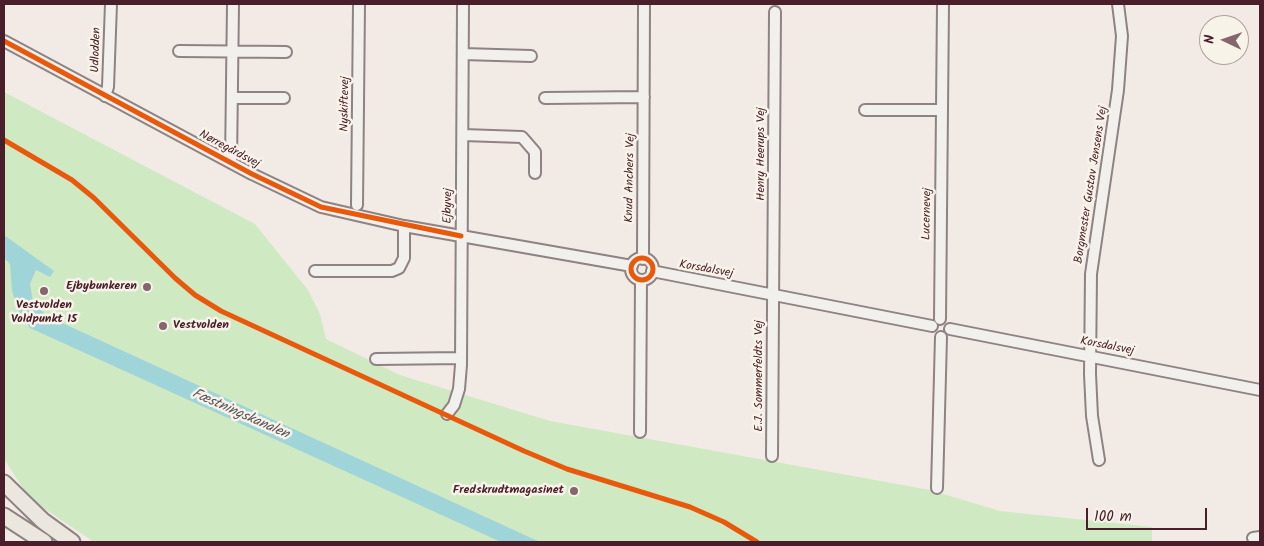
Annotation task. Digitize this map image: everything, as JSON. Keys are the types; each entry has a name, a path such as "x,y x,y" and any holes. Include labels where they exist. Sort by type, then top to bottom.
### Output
{"highway":[{"path":"4,482 43,521 72,542"},
{"path":"4,516 44,542"}],"street":[{"name":"Udlodden","path":"105,96 108,87 111,4"},
{"path":"231,163 233,4"},
{"name":"Nyskiftevej","path":"357,205 359,4"},
{"name":"Ejbyvej","path":"447,414 454,405 459,389 461,358 463,4"},
{"name":"Knud Anchers Vej","path":"643,259 644,4"},
{"name":"Lucernevej","path":"940,319 943,4"},
{"name":"Borgmester Gustav Jensens Vej","path":"1099,460 1092,416 1090,356 1093,251 1116,111 1121,62 1122,36 1118,4"},
{"name":"Henry Heerups Vej","path":"773,296 775,12"},
{"name":"Nørregårdsvej","path":"4,41 231,163 321,207 404,226 461,236"},
{"path":"180,51 286,52"},
{"path":"463,54 531,56"},
{"path":"546,98 644,97"},
{"path":"232,98 284,98"},
{"path":"865,110 942,110"},
{"path":"463,134 522,137 535,152 535,173"},
{"path":"315,271 392,271 399,268 404,258 404,226"},
{"path":"461,236 632,266"},
{"path":"643,259 650,263 652,271 648,278 641,280 632,274 632,266 636,260 643,259"},
{"name":"Korsdalsvej","path":"652,271 932,326"},
{"path":"640,432 641,280"},
{"name":"E.J. Sommerfeldts Vej","path":"772,456 773,296"},
{"path":"940,319 949,323 950,329 947,335 941,337 933,333 932,326 933,322 940,319"},
{"name":"Korsdalsvej","path":"950,329 1260,390"},
{"path":"937,488 941,337"},
{"path":"376,359 461,358"}],"green space":[{"name":"Vestvolden","path":"4,92 255,224 308,290 320,314 326,339 400,375 550,421 930,490 1000,511 1152,527 1152,542 94,542 30,499 4,459"}],"water":[{"name":"Fæstningskanalen","path":"4,235 54,271 50,277 36,270 30,284 33,302 47,316 540,542 501,542 30,328 19,312 12,291 10,264 4,258"}],"cycle path":[{"path":"4,41 252,174 321,207 461,236"},
{"path":"4,140 72,180 94,198 175,278 195,295 221,311 524,451 567,469 690,507 724,522 757,542"},
{"path":"642,258 652,265 653,269 646,279 642,280 632,273 631,269 638,259 642,258"}],"place":[{"name":"Ejbybunkeren","path":"147,287"},
{"name":"Vestvolden Voldpunkt 15","path":"44,291"},
{"name":"Vestvolden","path":"163,326"},
{"name":"Fredskrudtmagasinet","path":"574,491"}]}
